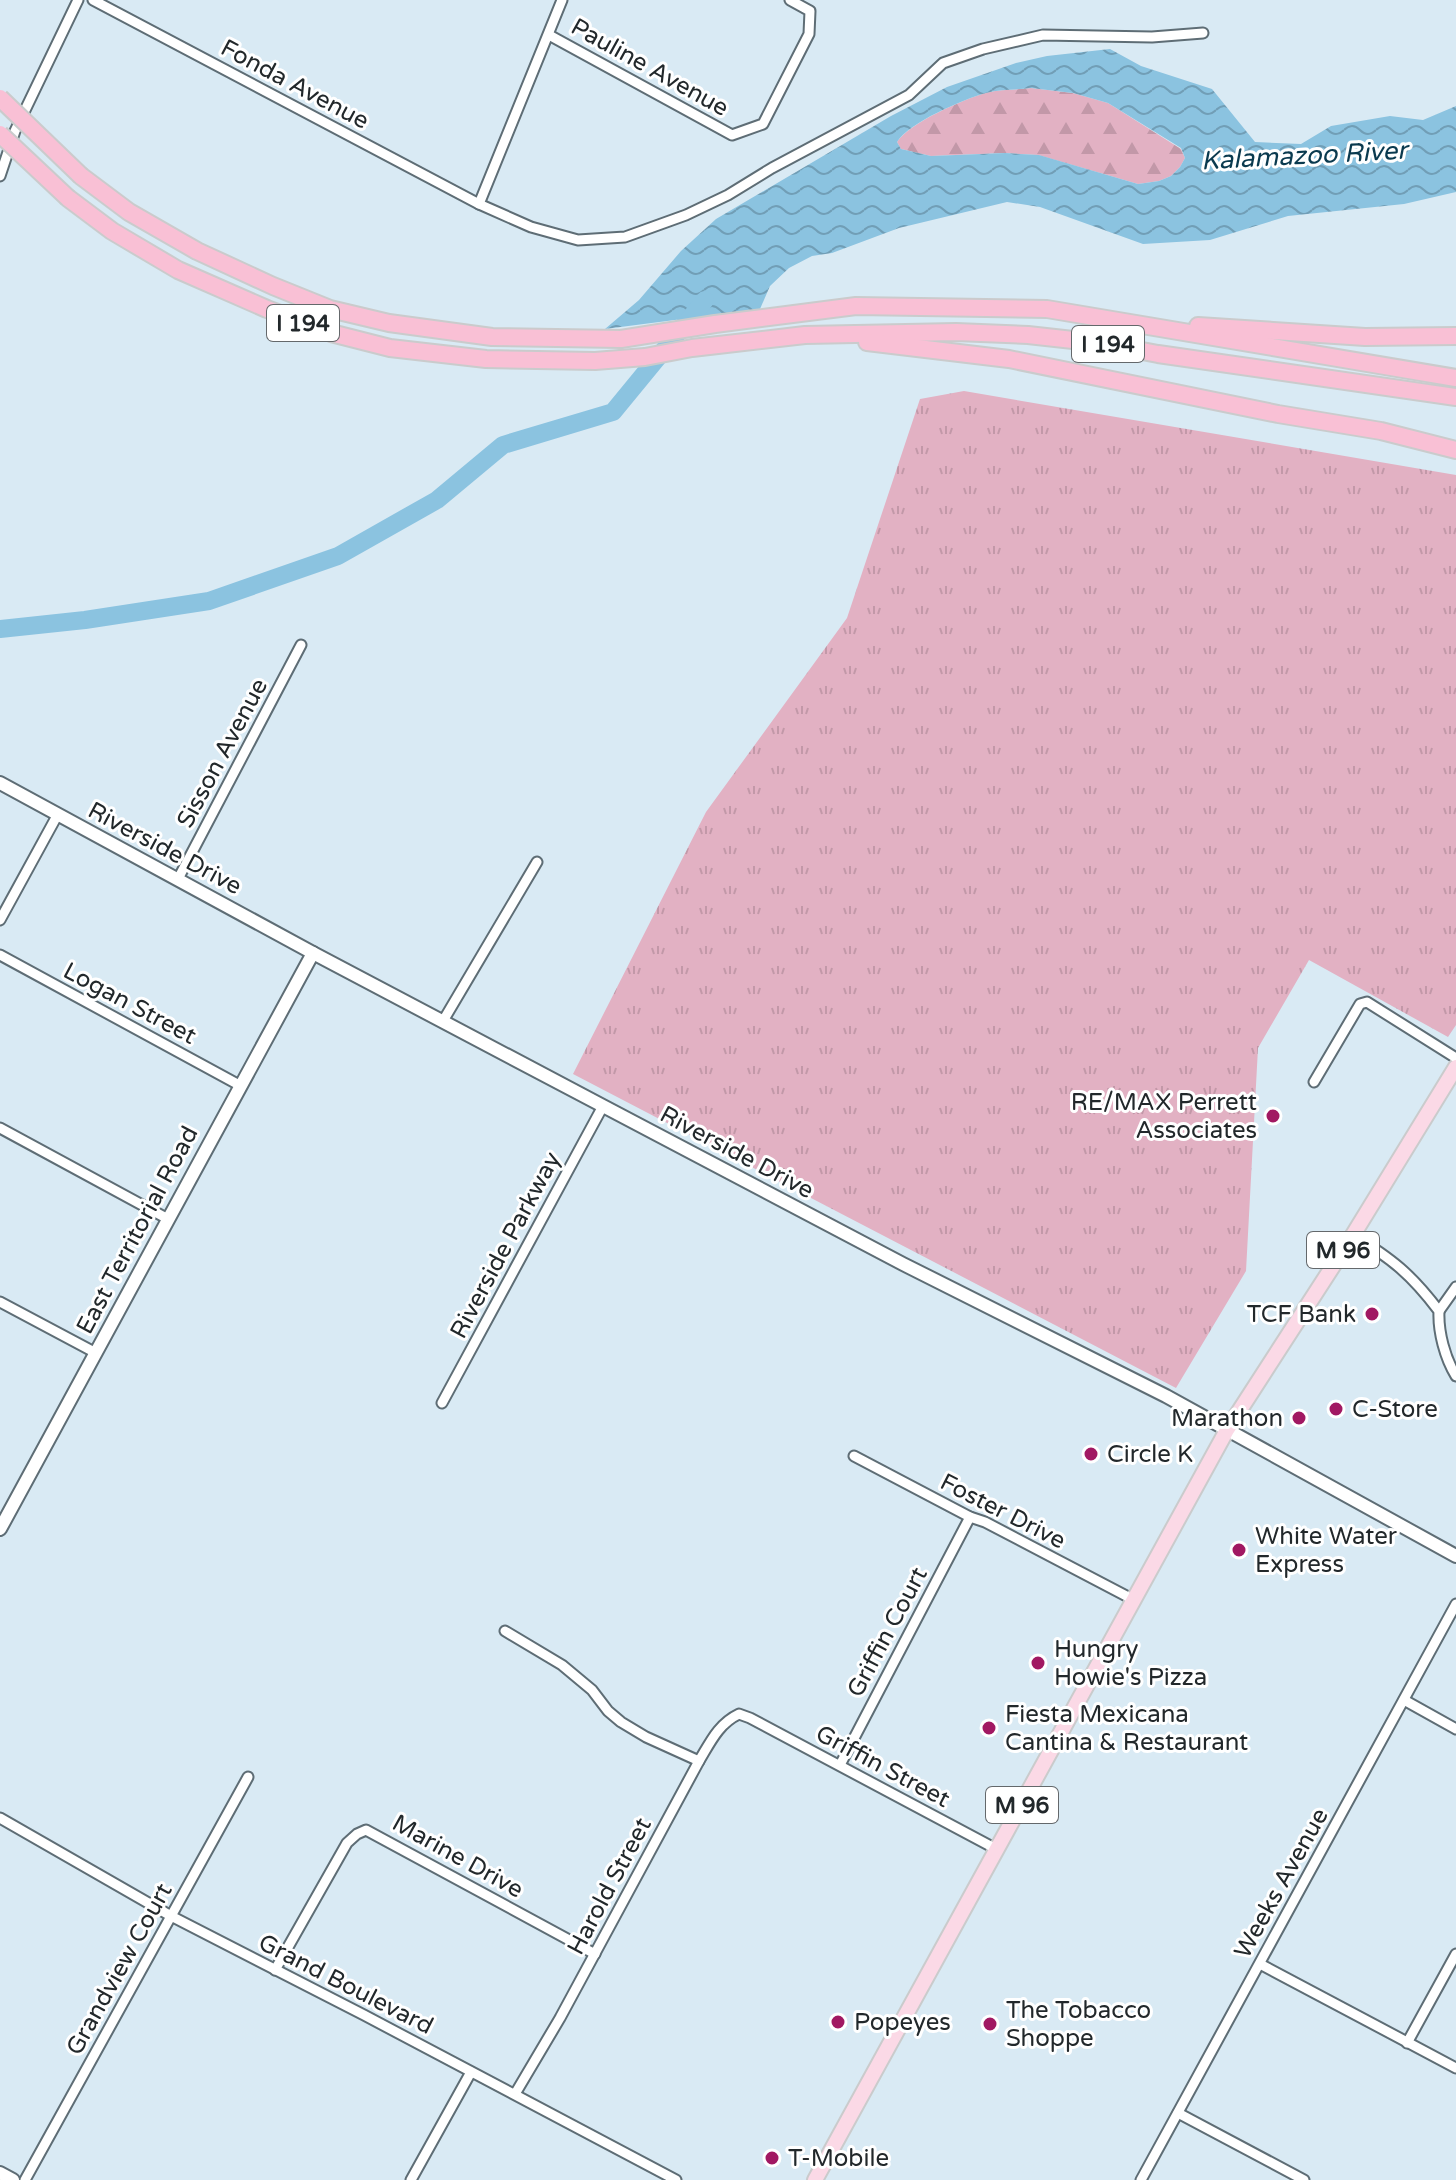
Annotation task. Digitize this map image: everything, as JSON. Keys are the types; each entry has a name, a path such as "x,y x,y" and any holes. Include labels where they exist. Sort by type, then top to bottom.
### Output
{"highway":[{"name":"I 194","path":"0,98 81,176 129,212 197,251 273,286 330,309 389,323 492,337 621,339 856,306 1047,309 1456,378"},
{"name":"I 194","path":"0,134 68,198 112,231 178,270 331,333 390,348 486,359 595,361 805,335 956,332 1028,335 1100,343 1456,397"},
{"path":"1100,319 1365,337 1456,336"},
{"path":"805,335 1009,359 1278,414 1381,431 1456,450"}],"main road":[{"name":"M 96","path":"815,2180 1227,1430 1353,1235 1456,1067"}],"street":[{"path":"0,176 15,131 78,0"},
{"name":"Fonda Avenue","path":"93,0 479,204 531,227 578,240 625,237 686,215 909,95 943,63 983,49 1043,35 1152,37 1203,33"},
{"path":"479,204 562,0"},
{"name":"Pauline Avenue","path":"549,35 732,135 763,124 809,34 810,11 790,0"},
{"name":"Sisson Avenue","path":"178,879 301,645"},
{"name":"Riverside Drive","path":"0,783 313,953 903,1264 1166,1396 1456,1556"},
{"path":"0,920 58,814"},
{"path":"443,1021 537,862"},
{"name":"East Territorial Road","path":"0,1529 313,953"},
{"name":"Logan Street","path":"0,955 241,1086"},
{"path":"1314,1082 1360,1004 1367,1002 1456,1058"},
{"name":"Riverside Parkway","path":"442,1403 603,1106"},
{"path":"0,1128 168,1219"},
{"path":"1353,1235 1398,1265 1439,1311"},
{"path":"1456,1287 1439,1311 1438,1321 1449,1364 1456,1376"},
{"path":"0,1302 96,1353"},
{"name":"Foster Drive","path":"854,1456 1134,1600"},
{"name":"Griffin Court","path":"840,1765 970,1517"},
{"name":"Weeks Avenue","path":"1141,2180 1456,1604"},
{"path":"505,1631 562,1665 592,1690 621,1722 699,1761"},
{"path":"1404,1700 1456,1729"},
{"name":"Harold Street","path":"515,2094 718,1730 728,1719 739,1714 750,1718"},
{"name":"Griffin Street","path":"750,1718 998,1850"},
{"name":"Grandview Court","path":"25,2180 248,1777"},
{"name":"Grand Boulevard","path":"0,1818 171,1916 676,2180"},
{"name":"Marine Drive","path":"275,1970 339,1855 347,1843 366,1830 595,1954"},
{"path":"1407,2043 1456,1954"},
{"path":"1260,1964 1456,2068"},
{"path":"411,2180 471,2072"},
{"path":"1178,2113 1304,2180"},
{"path":"0,2173 13,2180"}],"green space":[{"path":"1031,88 1073,93 1108,103 1181,149 1185,158 1171,176 1138,184 1038,155 931,156 901,149 897,142 913,127 964,101 991,92"},
{"path":"964,391 1456,475 1456,1025 1448,1037 1309,960 1258,1048 1246,1271 1176,1388 573,1074 706,812 847,618 920,399"}],"water":[{"path":"1110,49 1141,66 1212,89 1255,142 1301,144 1331,126 1390,116 1423,120 1456,106 1456,192 1404,204 1288,216 1210,240 1143,244 1040,207 1007,202 899,228 832,253 812,256 789,268 770,286 760,309 605,329 639,300 681,251 716,219 891,116 947,87 1016,63","holes":["1031,88 1073,93 1108,103 1181,148 1185,158 1180,167 1171,176 1159,181 1138,184 1039,155 931,156 901,149 897,142 924,120 986,93"]}],"waterway":[{"name":"Kalamazoo River","path":"0,629 209,601 338,556 437,500 503,445 613,412 705,300"}],"place":[{"name":"RE/MAX Perrett Associates","path":"1273,1116"},
{"name":"TCF Bank","path":"1372,1314"},
{"name":"C-Store","path":"1336,1409"},
{"name":"Marathon","path":"1299,1418"},
{"name":"Circle K","path":"1091,1454"},
{"name":"White Water Express","path":"1239,1550"},
{"name":"Hungry Howie's Pizza","path":"1038,1663"},
{"name":"Fiesta Mexicana Cantina & Restaurant","path":"989,1728"},
{"name":"Popeyes","path":"838,2022"},
{"name":"The Tobacco Shoppe","path":"990,2024"},
{"name":"T-Mobile","path":"772,2158"}]}
